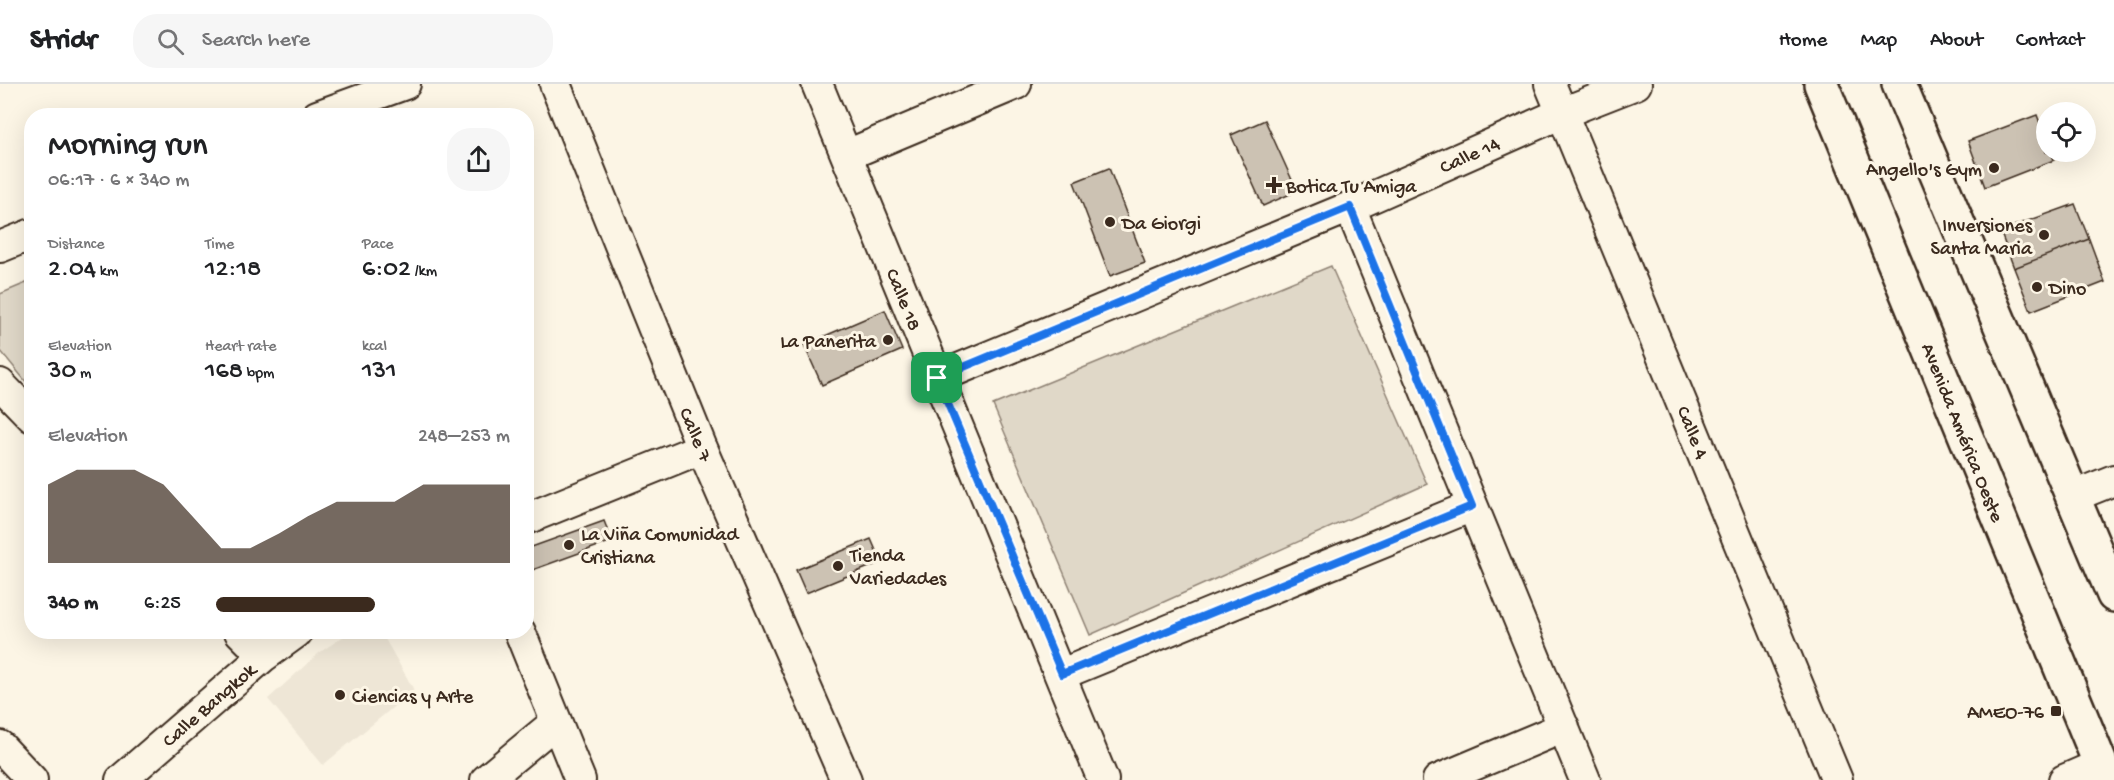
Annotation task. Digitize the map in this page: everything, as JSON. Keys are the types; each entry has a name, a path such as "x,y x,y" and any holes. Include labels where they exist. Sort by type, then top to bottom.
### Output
{"main road":[{"name":"Avenida América Oeste","path":"1821,84 2104,772"},
{"path":"1899,84 2114,595"}],"street":[{"path":"338,108 405,84"},
{"name":"Calle 7","path":"555,84 702,448 846,780"},
{"name":"Calle 18","path":"817,84 937,378 1062,674 1103,780"},
{"path":"846,155 1016,84"},
{"name":"Calle 4","path":"1550,84 1837,780"},
{"name":"Calle 14","path":"937,378 1350,207 1562,113 1636,84"},
{"path":"1350,207 1585,780"},
{"path":"0,247 24,237"},
{"path":"0,384 24,409"},
{"path":"534,516 702,448"},
{"path":"2074,496 2114,480"},
{"path":"1062,674 1472,506"},
{"path":"247,639 264,656"},
{"name":"Calle Bangkok","path":"121,780 264,656 287,639"},
{"path":"523,639 580,780"},
{"path":"486,780 556,722"},
{"path":"1438,780 1564,727"},
{"path":"0,746 32,780"},
{"path":"2064,780 2104,772"}],"shaded area":[{"path":"1331,266 1427,484 1090,635 993,405"},
{"path":"24,284 24,379 0,350 0,294"},
{"name":"Ciencias y Arte","path":"340,639 385,639 414,690 323,765 268,699 319,653"}],"building":[{"path":"2036,115 2036,162 2049,162 1985,187 1968,141"},
{"path":"1265,120 1297,191 1263,206 1231,135"},
{"name":"Da Giorgi","path":"1109,168 1145,263 1110,276 1074,182"},
{"name":"Inversiones Santa Maria","path":"2075,204 2089,239 2014,268 2000,231"},
{"path":"2089,239 2105,282 2031,311 2014,268"},
{"path":"885,310 902,350 822,385 804,345"},
{"name":"La Viña Comunidad Cristiana","path":"604,521 612,541 534,569 534,546"},
{"name":"Tienda Variedades","path":"871,539 881,562 806,593 796,570"}],"place":[{"name":"Angello's Gym","path":"1994,168"},
{"name":"Botica Tu Amiga","path":"1274,185"},
{"name":"Da Giorgi","path":"1110,222"},
{"name":"Inversiones Santa Maria","path":"2044,235"},
{"name":"Dino","path":"2037,287"},
{"name":"La Panerita","path":"888,340"},
{"name":"La Viña Comunidad Cristiana","path":"569,545"},
{"name":"Tienda Variedades","path":"838,566"},
{"name":"Ciencias y Arte","path":"340,695"},
{"name":"AMEO-76","path":"2056,711"}],"route":[{"path":"1350,207 1472,506 1062,674 937,378 1350,207"}]}
